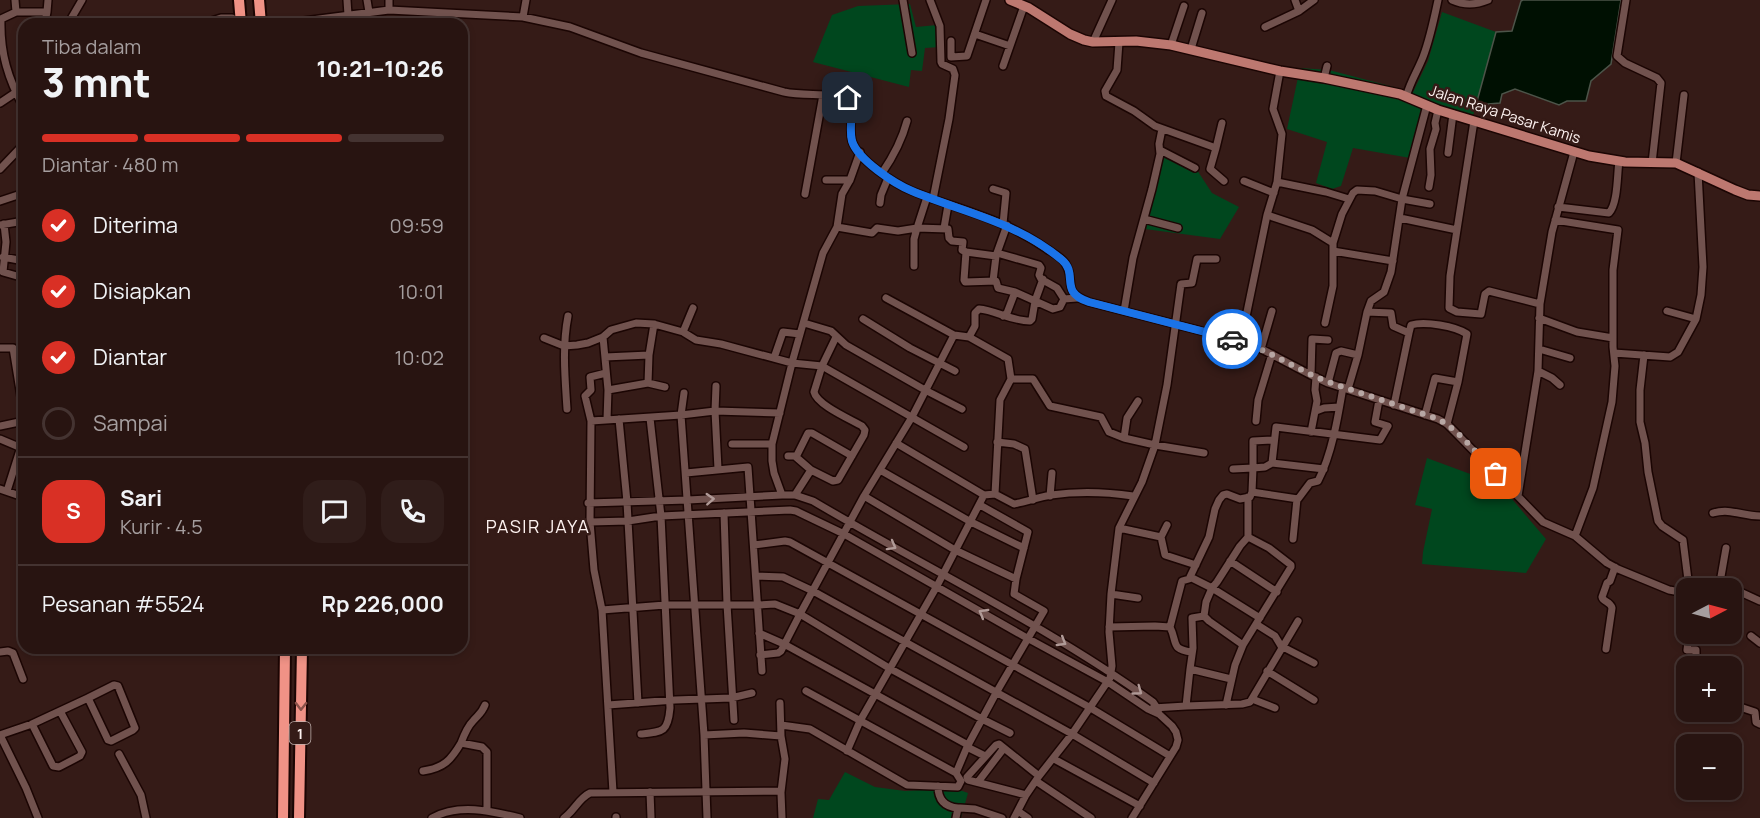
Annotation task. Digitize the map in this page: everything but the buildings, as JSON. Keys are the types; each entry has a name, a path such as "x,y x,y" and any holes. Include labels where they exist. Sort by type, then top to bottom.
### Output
{"highway":[{"path":"237,0 238,18"},
{"path":"259,0 260,18"},
{"name":"1","path":"283,818 285,654"},
{"name":"1","path":"299,818 302,654"}],"main road":[{"path":"1010,0 1029,4 1070,34 1094,42"},
{"name":"Jalan Raya Pasar Kamis","path":"1094,42 1136,41 1171,45 1280,71 1324,78 1406,97 1438,110 1574,152 1619,161 1676,163 1735,190 1748,195 1760,196"}],"street":[{"path":"15,0 16,12"},
{"path":"46,18 48,0"},
{"path":"72,18 82,0"},
{"path":"346,0 348,15"},
{"path":"367,0 368,18"},
{"path":"389,10 390,0"},
{"path":"524,17 526,0"},
{"path":"903,0 912,53"},
{"path":"914,266 916,228 930,198 950,119 955,75 953,69 941,62 940,26 930,0"},
{"path":"951,41 951,57 968,55 986,0"},
{"path":"1094,42 1112,0"},
{"path":"1295,0 1299,11"},
{"path":"1265,27 1299,11 1314,0"},
{"path":"1406,97 1428,41 1438,0"},
{"path":"1452,0 1476,4 1488,0"},
{"path":"1626,0 1617,56 1625,63 1658,78 1661,83 1652,163"},
{"path":"1003,66 1029,4"},
{"path":"1171,45 1184,6"},
{"path":"326,18 389,10 524,17 570,27 641,53 784,92 851,100 853,104 851,134 854,144 860,153 885,176 900,186 1005,224 1032,238 1067,266 1072,291 1077,298"},
{"path":"18,98 1,62 2,17 16,12 47,12"},
{"path":"1191,49 1202,13"},
{"path":"975,34 1010,46"},
{"path":"1119,42 1117,70 1105,91 1106,96 1134,111 1155,126 1216,148"},
{"path":"1324,78 1327,66"},
{"path":"1241,341 1267,215 1278,182 1282,135 1273,109 1280,71"},
{"path":"0,103 15,93"},
{"path":"805,194 823,95"},
{"path":"1676,163 1684,95"},
{"path":"1293,539 1297,499 1311,482 1318,481 1324,469 1339,407 1358,355 1367,312 1371,301 1384,292 1393,261 1402,200 1427,105"},
{"path":"1429,186 1430,149 1436,129 1438,110"},
{"path":"1448,153 1453,114"},
{"path":"880,203 885,176 904,133 906,121"},
{"path":"1474,121 1450,276 1449,305 1451,310 1457,312 1481,314 1485,294 1489,291 1540,304"},
{"path":"1222,123 1210,169 1224,181"},
{"path":"1124,311 1133,258 1160,150 1162,129"},
{"path":"0,169 18,150"},
{"path":"1160,150 1195,168"},
{"path":"1518,496 1538,371 1540,304 1555,219 1574,152"},
{"path":"782,495 774,473 772,444 823,253 837,227 842,194 860,153"},
{"path":"1558,207 1609,213 1615,200 1619,161"},
{"path":"1614,353 1670,357 1676,355 1696,319 1703,267 1698,172"},
{"path":"826,180 850,180"},
{"path":"1244,181 1274,193"},
{"path":"1278,182 1349,199"},
{"path":"993,189 1006,193 1005,224 996,255 993,281"},
{"path":"1325,323 1333,286 1333,247 1342,214 1353,193 1358,190 1375,191 1402,200 1430,204"},
{"path":"0,201 18,195"},
{"path":"944,228 948,205"},
{"path":"1267,215 1312,230 1333,247 1393,261"},
{"path":"1400,218 1457,230"},
{"path":"1144,219 1178,228"},
{"path":"1555,219 1618,230 1613,270 1615,366 1610,411 1593,488 1575,536"},
{"path":"18,221 2,224 6,242 3,272 18,276"},
{"path":"837,227 872,233 877,228 898,231 916,228 944,228 949,230 949,238 952,241 963,242 962,250 966,252 996,255 1040,265 1040,277 1057,288 1064,299"},
{"path":"966,252 965,282 997,282 998,288 1015,292 1053,309 1060,307 1064,299"},
{"path":"3,257 18,260"},
{"path":"1028,818 1016,814 1026,795 1072,734 1108,682 1112,672 1109,627 1119,528 1142,482 1155,445 1167,385 1181,284 1192,283 1197,260 1216,259"},
{"path":"969,337 975,326 975,313 978,310 989,310 1003,316 1030,321 1044,279"},
{"path":"1003,316 1007,313 1015,292"},
{"path":"886,298 954,335 969,337 1008,359 1011,379 1000,400 995,494"},
{"path":"1064,299 1077,298 1241,341 1272,354 1313,376 1447,424 1543,522 1575,536 1615,567 1676,591"},
{"path":"683,332 693,308"},
{"path":"1261,349 1272,311"},
{"path":"1667,311 1696,319"},
{"path":"1367,312 1391,313 1393,326 1409,333"},
{"path":"1455,328 1457,312"},
{"path":"567,409 564,346 568,316"},
{"path":"1539,318 1576,332 1613,338"},
{"path":"863,319 910,348 955,371"},
{"path":"543,338 564,346 588,343 603,338 611,330 636,323 654,324 683,332 696,340 721,344 792,363 822,366 964,447"},
{"path":"804,323 831,331 846,345 962,409"},
{"path":"648,383 649,355 654,324"},
{"path":"1394,405 1411,325 1441,325 1455,328 1466,332 1468,336 1447,424"},
{"path":"774,358 783,332 800,334"},
{"path":"760,655 780,653 864,496 912,417 954,335"},
{"path":"797,456 798,460 811,470 835,481 864,435 865,428 815,397 814,392 822,366 836,337"},
{"path":"603,338 608,390 606,420"},
{"path":"1311,432 1317,401 1313,376 1312,339 1328,340"},
{"path":"0,348 13,348 18,378"},
{"path":"1539,349 1570,358"},
{"path":"1328,382 1336,353 1341,351 1358,355"},
{"path":"1256,421 1258,400 1272,354"},
{"path":"605,357 649,355"},
{"path":"1644,355 1640,390 1640,422 1648,472 1658,521 1683,540 1688,578"},
{"path":"1538,371 1560,384"},
{"path":"606,373 590,377 591,390 585,396 591,421 588,503 594,570 602,610 613,792"},
{"path":"1425,415 1435,378 1458,382"},
{"path":"1011,379 1033,379 1050,406 1101,417 1109,432 1124,438 1204,453"},
{"path":"608,390 648,383 665,387"},
{"path":"716,386 718,469"},
{"path":"684,393 681,415 690,515 707,818"},
{"path":"1272,463 1276,427 1380,440 1388,426 1375,422 1379,400"},
{"path":"1124,438 1127,417 1138,401"},
{"path":"1316,411 1339,407"},
{"path":"591,421 715,411 780,412"},
{"path":"641,734 662,732 665,729 670,700 661,516 650,418"},
{"path":"619,419 627,502 638,703"},
{"path":"0,426 18,422"},
{"path":"797,456 807,434 810,433 852,456"},
{"path":"0,439 18,447"},
{"path":"1204,616 1206,602 1212,588 1248,537 1253,441 1274,440"},
{"path":"997,442 1014,444 1025,450 1033,500"},
{"path":"896,443 984,495 995,494 1014,504 1050,495 1098,492 1134,496"},
{"path":"732,444 772,444"},
{"path":"18,453 4,490 18,495"},
{"path":"788,456 797,456"},
{"path":"1233,468 1265,467 1272,463 1324,469"},
{"path":"686,473 748,467 762,671"},
{"path":"795,495 811,470"},
{"path":"880,470 971,522 1024,548"},
{"path":"1050,495 1053,473"},
{"path":"1192,652 1178,649 1170,627 1182,581 1190,577 1209,537 1219,500 1227,494 1240,499 1250,495 1297,499"},
{"path":"588,503 795,495 812,501 1035,626 1112,672 1153,702 1176,732 1178,740 1176,747 1132,818"},
{"path":"847,751 860,721 937,586 984,495"},
{"path":"864,496 955,550 1016,579"},
{"path":"805,515 812,501"},
{"path":"956,773 967,746 1044,610 1014,594 1027,531 980,505"},
{"path":"1713,513 1723,510 1760,516"},
{"path":"590,522 751,511 796,511 844,534 1108,682 1148,709 1158,711 1186,706 1246,704 1252,699 1298,621"},
{"path":"724,513 734,720"},
{"path":"1167,525 1161,537 1165,555 1196,565"},
{"path":"1119,528 1161,537"},
{"path":"1226,705 1235,665 1243,645 1291,566 1277,553 1248,537"},
{"path":"754,545 787,541 1089,707 1170,756"},
{"path":"1721,578 1726,548"},
{"path":"1230,561 1277,592"},
{"path":"1606,649 1612,608 1610,603 1602,597 1615,567"},
{"path":"756,576 783,577 813,591 1072,734 1155,783"},
{"path":"1190,577 1212,588 1258,621 1275,636 1282,646 1314,663"},
{"path":"1742,593 1760,601"},
{"path":"1111,594 1138,598"},
{"path":"602,610 665,605 775,604 800,614 890,668 1010,733"},
{"path":"1204,616 1243,645"},
{"path":"1186,706 1192,652 1192,618 1204,616"},
{"path":"1109,627 1170,627"},
{"path":"759,633 784,644 985,756"},
{"path":"1751,636 1760,643"},
{"path":"1688,644 1687,650 1696,650 1696,656"},
{"path":"0,652 13,653 23,679"},
{"path":"1190,669 1231,680"},
{"path":"1268,671 1314,700"},
{"path":"38,818 0,735 32,724 88,698 116,685 135,726 134,729 109,741 88,698"},
{"path":"781,725 810,729 907,785 959,786 961,781 956,773 806,691"},
{"path":"608,705 732,697 752,693"},
{"path":"1252,699 1275,708"},
{"path":"780,703 781,736 785,759 781,792 782,818"},
{"path":"423,771 444,765 456,751 472,721 479,715 484,705"},
{"path":"1742,708 1755,712 1756,722 1760,724"},
{"path":"32,724 53,766 59,767 80,756 82,752 60,711"},
{"path":"704,735 744,733 781,736"},
{"path":"460,743 482,747 487,752 487,811"},
{"path":"1026,795 968,780 967,777 996,745 1000,745 1037,779 1091,818"},
{"path":"978,782 1004,748"},
{"path":"119,754 141,795 146,818"},
{"path":"1054,759 1140,806"},
{"path":"938,786 941,801 950,807 975,809 1002,818"},
{"path":"650,792 651,818"},
{"path":"564,818 588,794 781,792"},
{"path":"956,818 958,808"},
{"path":"432,818 440,813 487,811 496,815 520,818"}],"green space":[{"path":"910,4 916,27 937,25 940,47 925,48 922,71 911,70 909,87 813,62 832,15 858,6"},
{"path":"1442,12 1496,32 1471,123 1427,111 1416,159 1353,148 1341,186 1332,189 1316,183 1327,142 1287,129 1300,68 1329,70 1413,92 1428,61"},
{"path":"1160,155 1197,170 1212,193 1239,207 1220,239 1145,229"},
{"path":"1427,458 1500,485 1546,539 1526,573 1422,564 1432,509 1415,505"},
{"path":"845,772 875,787 905,791 954,788 968,793 961,818 813,818 818,799 829,800"}],"shaded area":[{"path":"1523,0 1621,0 1611,64 1591,81 1586,101 1567,101 1559,105 1515,89 1502,94 1500,103 1476,105 1496,32 1512,31"}],"way so far":[{"path":"1232,339 1261,349 1328,382 1438,419 1447,424 1496,474"}],"district":[{"name":"PASIR JAYA","path":"538,526"}],"route":[{"path":"848,98 853,104 851,134 854,144 884,176 900,186 1007,225 1032,238 1067,266 1072,291 1077,298 1232,339"}]}
